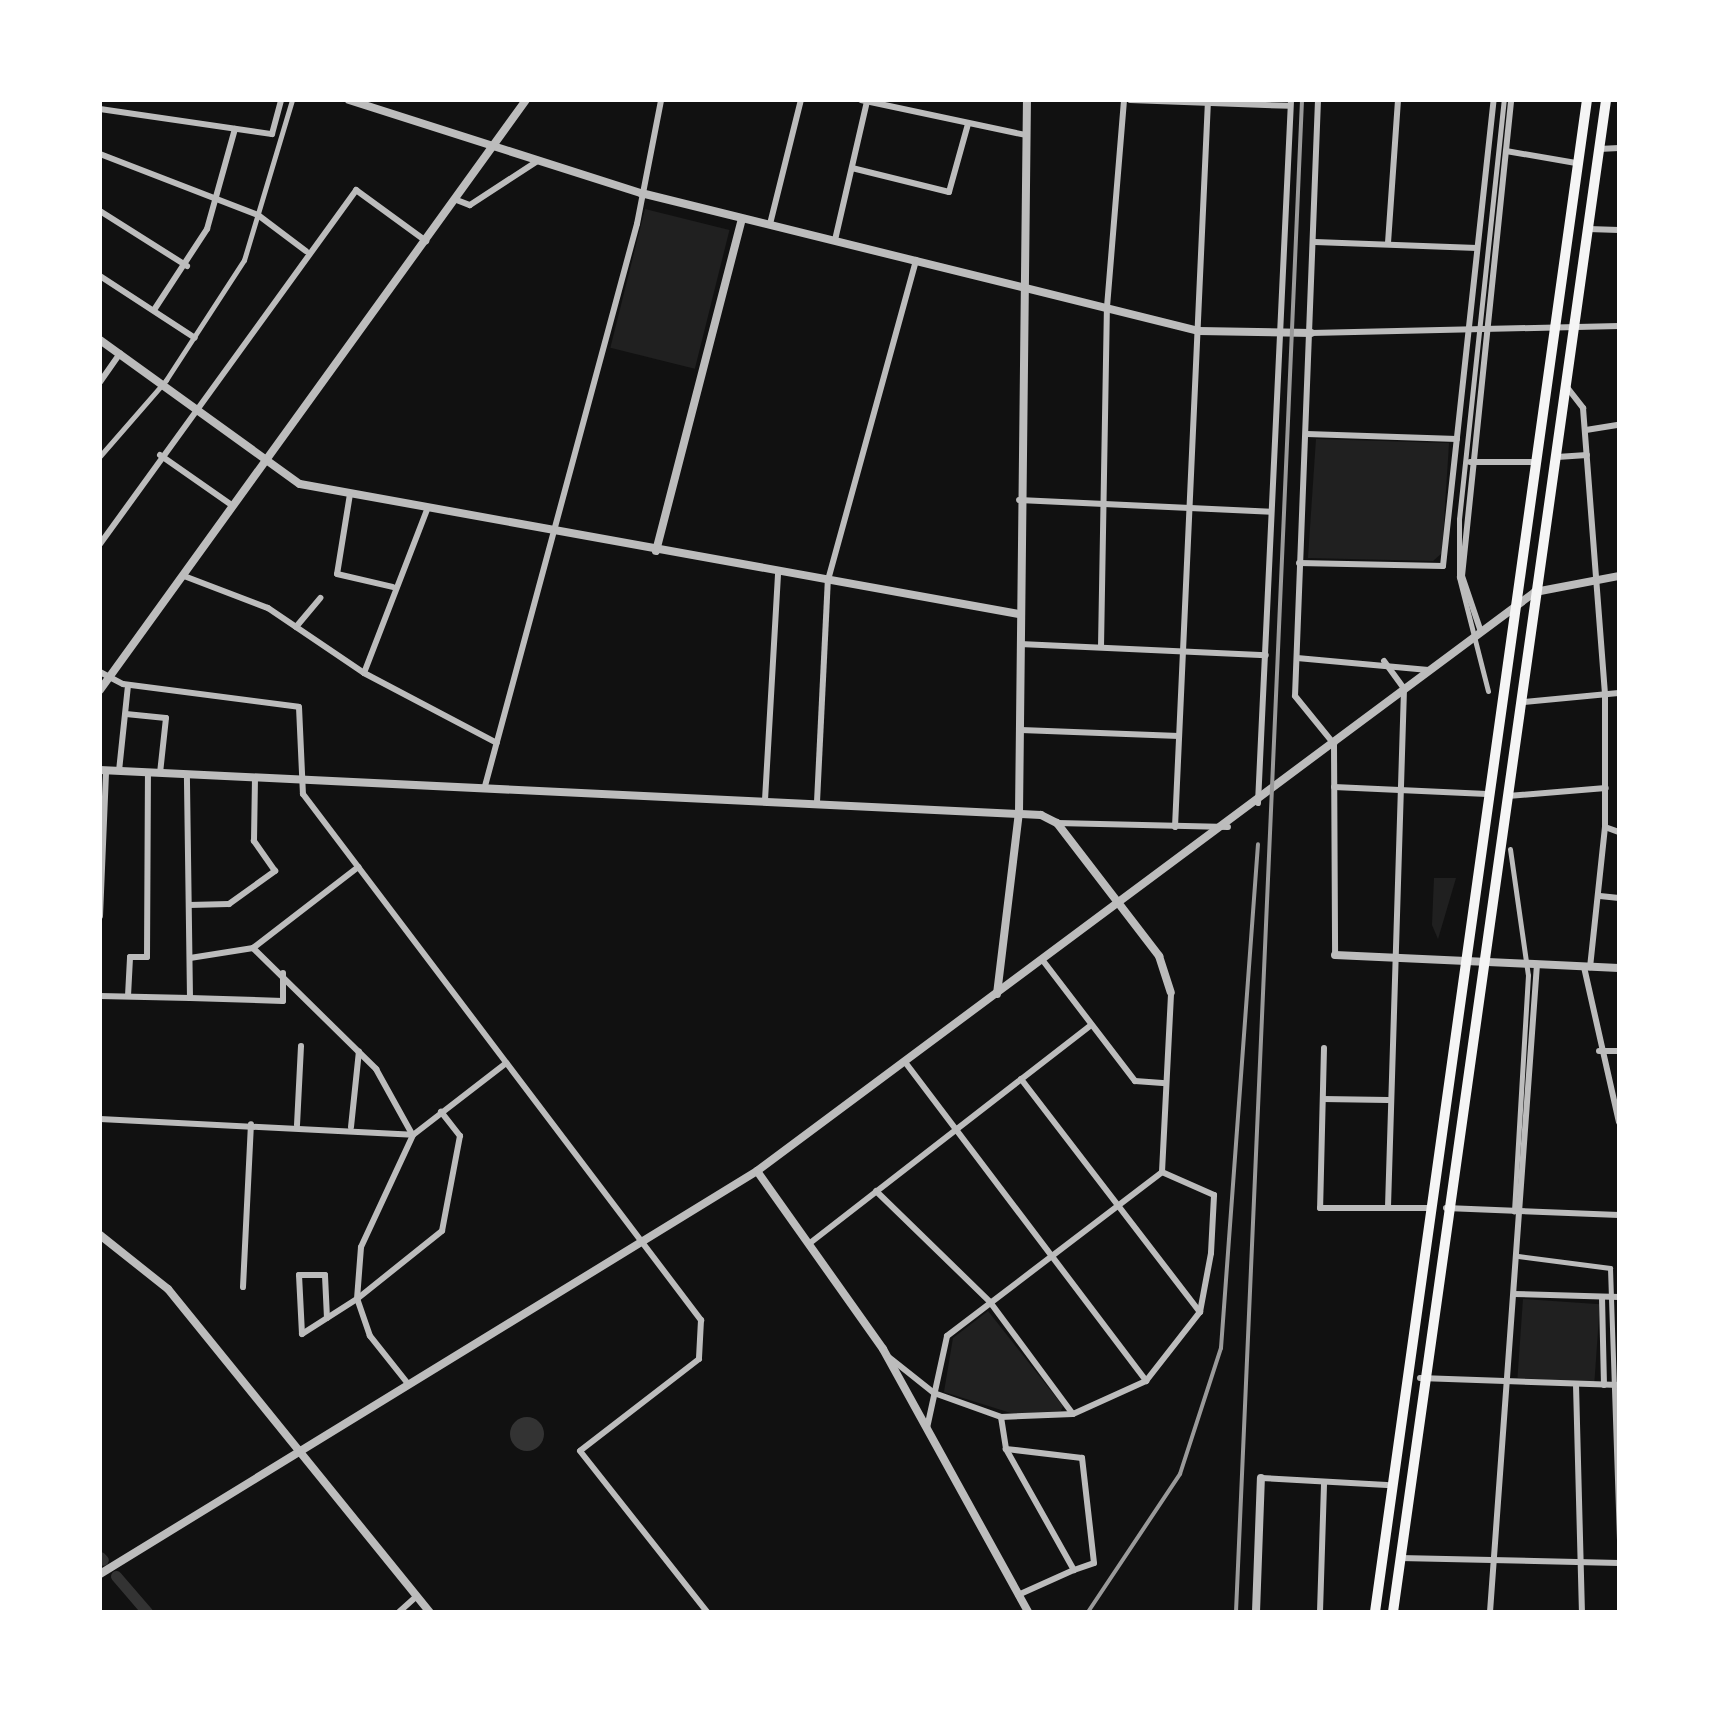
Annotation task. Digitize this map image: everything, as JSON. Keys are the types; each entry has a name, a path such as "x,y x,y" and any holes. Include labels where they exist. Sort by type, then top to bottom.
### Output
{"highway":[{"path":"1375,1612 1387,1485 1587,100"},
{"path":"1393,1612 1420,1378 1557,458 1606,100"}],"street":[{"path":"100,109 272,134 281,100"},
{"path":"100,456 166,380 244,260 292,100"},
{"path":"349,100 641,193 1199,331 1468,336 1619,326"},
{"path":"100,690 526,100"},
{"path":"485,786 554,535 661,100"},
{"path":"770,224 801,100"},
{"path":"997,994 1019,813 1018,285 1027,100"},
{"path":"1101,648 1108,307 1127,100 1291,103 1258,803"},
{"path":"1318,100 1295,696 1334,744 1336,955 1619,968"},
{"path":"1388,244 1398,100"},
{"path":"1299,563 1443,566 1494,100"},
{"path":"1478,633 1458,564 1504,100"},
{"path":"1488,692 1478,633 1462,576 1470,462 1489,334 1511,100"},
{"path":"836,240 864,101 1025,135"},
{"path":"1175,827 1208,102"},
{"path":"852,168 950,192 968,124"},
{"path":"154,310 187,266 219,200 234,129"},
{"path":"1598,149 1619,148"},
{"path":"1506,150 1576,164"},
{"path":"100,154 258,215 306,251"},
{"path":"454,199 470,205 540,159"},
{"path":"100,544 194,403 356,190 426,241"},
{"path":"100,211 187,266"},
{"path":"656,551 742,219"},
{"path":"1587,229 1619,230"},
{"path":"1315,242 1478,248"},
{"path":"817,802 828,580 916,260"},
{"path":"100,276 195,338"},
{"path":"100,340 166,380 300,484 554,535 1019,614"},
{"path":"100,382 120,353"},
{"path":"1566,386 1586,430 1605,694 1605,827 1600,896 1587,967 1599,1051 1619,1122"},
{"path":"1586,430 1619,425"},
{"path":"1306,434 1457,438"},
{"path":"160,455 234,506"},
{"path":"1557,458 1587,455"},
{"path":"1470,462 1534,462"},
{"path":"350,494 336,574 393,587"},
{"path":"1019,500 1272,512"},
{"path":"364,672 387,629 380,618 428,510"},
{"path":"765,800 778,573"},
{"path":"184,576 296,627 364,672 497,743"},
{"path":"100,1574 757,1171 1228,826 1535,592 1619,576"},
{"path":"296,627 320,598"},
{"path":"1020,644 1266,655"},
{"path":"1297,658 1384,661 1428,670"},
{"path":"1384,661 1404,689 1388,1100 1388,1207"},
{"path":"100,672 128,685 299,707 303,794 701,1320 699,1360 580,1451 702,1610"},
{"path":"119,771 128,685"},
{"path":"1521,702 1619,693"},
{"path":"126,714 166,718 160,773"},
{"path":"1020,730 1180,736"},
{"path":"100,916 103,770 1019,813 1058,823 1228,826"},
{"path":"128,996 130,957 147,957 148,772"},
{"path":"187,775 190,998"},
{"path":"189,906 229,904 275,871 254,841 254,778"},
{"path":"1334,786 1486,794"},
{"path":"1506,796 1606,788"},
{"path":"926,1434 946,1336 1162,1172 1171,992 1159,956 1058,823"},
{"path":"1605,827 1619,832"},
{"path":"1490,1612 1504,1380 1523,1213 1532,965 1510,849"},
{"path":"190,958 253,948 358,867"},
{"path":"1600,896 1619,898"},
{"path":"253,948 283,972 359,1051 413,1135"},
{"path":"1044,962 1135,1081 1166,1083"},
{"path":"1514,1212 1532,965"},
{"path":"100,996 283,1001 283,972"},
{"path":"810,1243 1090,1026"},
{"path":"297,1125 301,1046"},
{"path":"1324,1048 1320,1208 1430,1208"},
{"path":"351,1127 359,1051"},
{"path":"1599,1051 1619,1051"},
{"path":"905,1062 1146,1381"},
{"path":"409,1386 370,1336 358,1299 361,1247 413,1135 506,1063"},
{"path":"1021,1078 1200,1312"},
{"path":"1323,1099 1388,1100"},
{"path":"327,1318 325,1275 299,1275 302,1334 358,1299 442,1231 460,1136 442,1112"},
{"path":"100,1119 351,1127 413,1135"},
{"path":"243,1287 251,1124"},
{"path":"757,1171 883,1349 926,1434 1028,1612"},
{"path":"883,1349 934,1393 1001,1417 1073,1414 1146,1381 1200,1312 1214,1195 1162,1172"},
{"path":"876,1191 990,1302 1073,1414"},
{"path":"1445,1208 1619,1215"},
{"path":"100,1235 168,1289 294,1455 430,1612"},
{"path":"1518,1256 1606,1262 1619,1544"},
{"path":"1514,1294 1610,1297"},
{"path":"1420,1378 1612,1385"},
{"path":"1576,1385 1582,1612"},
{"path":"1001,1417 1006,1449 1074,1570"},
{"path":"1006,1449 1082,1458 1094,1562 1018,1595"},
{"path":"1256,1612 1261,1478 1387,1485"},
{"path":"1320,1612 1324,1482"},
{"path":"1397,1558 1493,1557 1619,1563"},
{"path":"399,1612 418,1596"}],"shaded area":[{"path":"645,209 729,230 695,369 610,348"},
{"path":"1316,439 1449,443 1442,553 1433,561 1308,558"},
{"path":"1434,878 1456,878 1438,939 1432,925"},
{"path":"1523,1299 1600,1304 1594,1383 1517,1378"},
{"path":"988,1311 1063,1406 1061,1411 1014,1414 944,1392 953,1338"},
{"path":"527,1417 539,1422 544,1434 539,1446 527,1451 515,1446 510,1434 515,1422"}],"waterway":[{"path":"100,1557 103,1560"},
{"path":"116,1576 147,1612"}],"railway":[{"path":"1236,1612 1302,100"},
{"path":"1088,1612 1180,1474 1221,1348 1258,844"}]}
